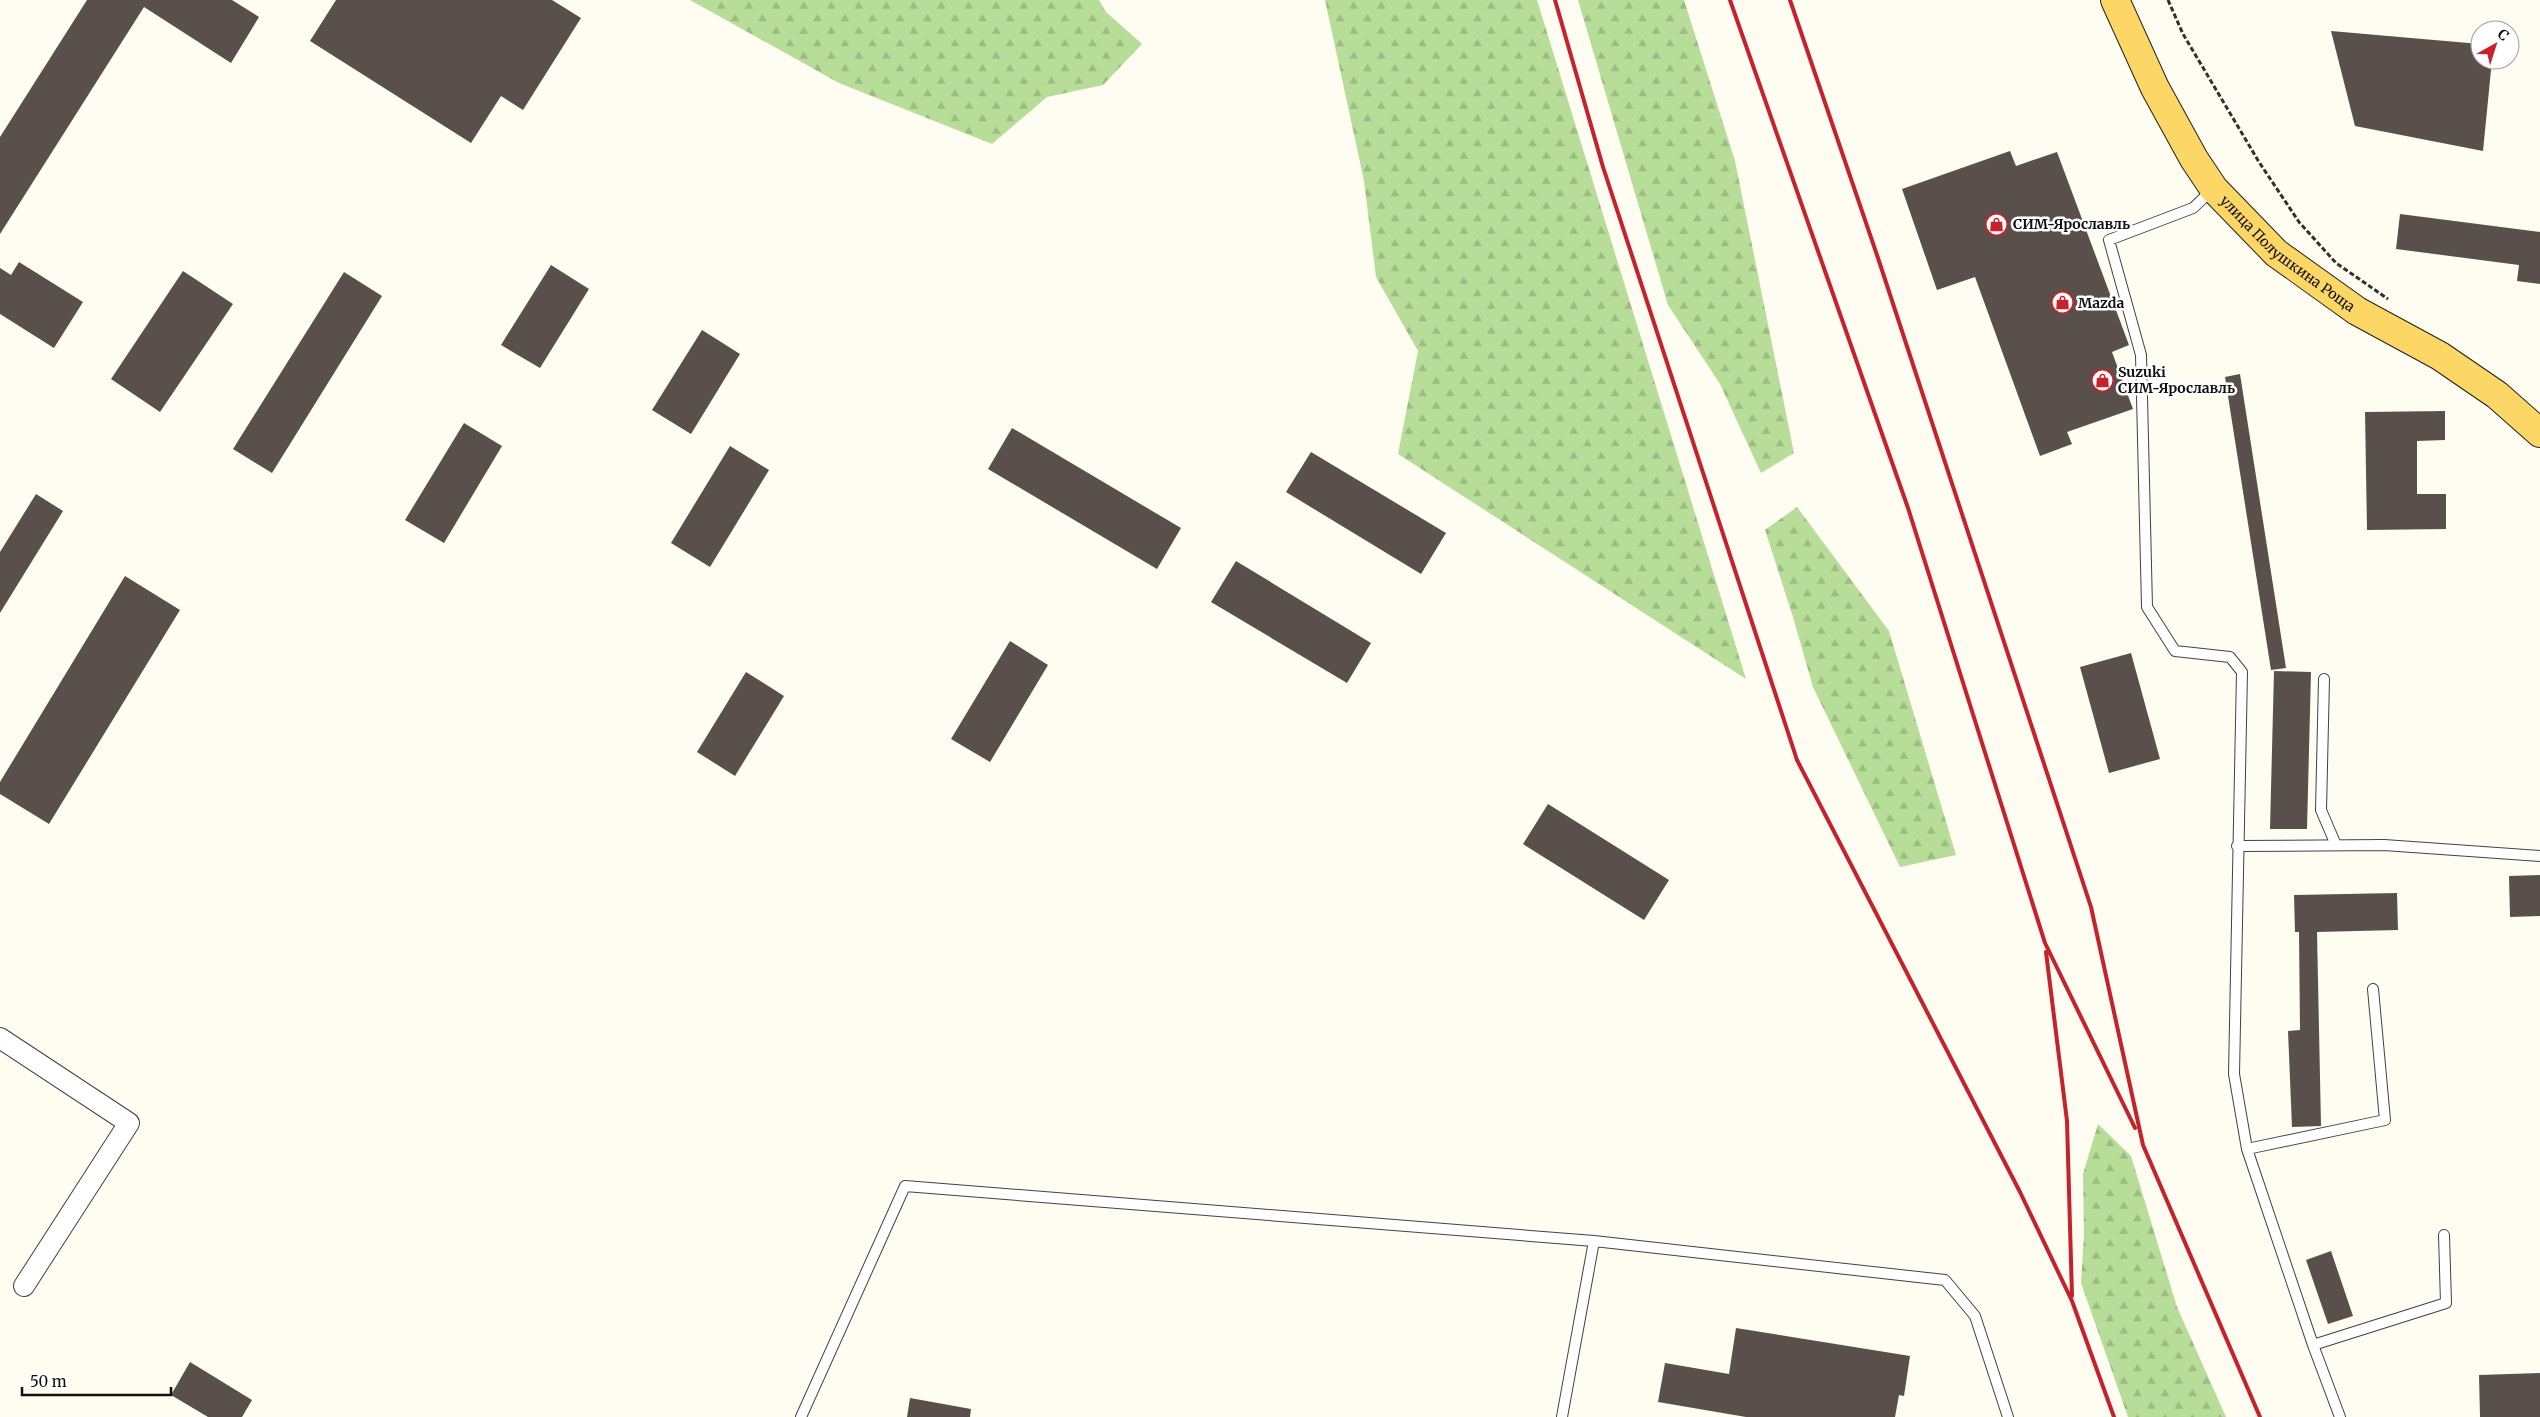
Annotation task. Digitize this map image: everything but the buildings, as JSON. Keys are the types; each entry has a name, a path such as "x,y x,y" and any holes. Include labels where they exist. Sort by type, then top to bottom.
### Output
{"main road":[{"name":"улица Полушкина Роща","path":"2115,0 2155,88 2194,159 2214,188 2276,253 2357,311 2440,356 2473,378 2497,395 2540,433"}],"street":[{"path":"0,1038 128,1122 24,1286"}],"lane":[{"path":"2214,188 2193,208 2108,240 2141,355 2147,607 2175,651 2230,656 2242,672 2237,846 2234,1074 2247,1149 2313,1345 2340,1417"},
{"path":"2324,679 2321,810 2336,846"},
{"path":"2237,846 2384,845 2540,856"},
{"path":"2247,1149 2385,1120 2374,989"},
{"path":"801,1417 905,1186 1594,1241 1946,1280 1975,1316 2008,1417"},
{"path":"2313,1345 2446,1303 2444,1235"},
{"path":"1562,1417 1594,1241"}],"path":[{"path":"2168,0 2183,34 2259,162 2299,222 2336,263 2390,300"}],"green space":[{"path":"690,0 1099,0 1106,12 1142,44 1103,85 1047,97 992,144 839,83"},
{"path":"1325,0 1537,0 1746,679 1398,454 1418,351 1376,277 1364,181"},
{"path":"1578,0 1684,0 1735,161 1794,453 1761,473 1720,384 1668,305"},
{"path":"1797,507 1889,631 1956,855 1900,867 1813,687 1765,530"},
{"path":"2098,1124 2131,1156 2177,1307 2226,1417 2128,1417 2081,1283 2084,1235 2083,1174"}],"railway":[{"path":"1555,0 1603,167 1797,760 2020,1192 2072,1301 2114,1417"},
{"path":"1730,0 1908,508 2045,943 2135,1128"},
{"path":"1790,0 1878,258 2091,907 2143,1145 2260,1417"},
{"path":"2046,952 2067,1121 2072,1296"}],"place":[{"name":"СИМ-Ярославль","path":"1997,224"},
{"name":"Mazda","path":"2062,303"},
{"name":"Suzuki СИМ-Ярославль","path":"2102,380"}]}
